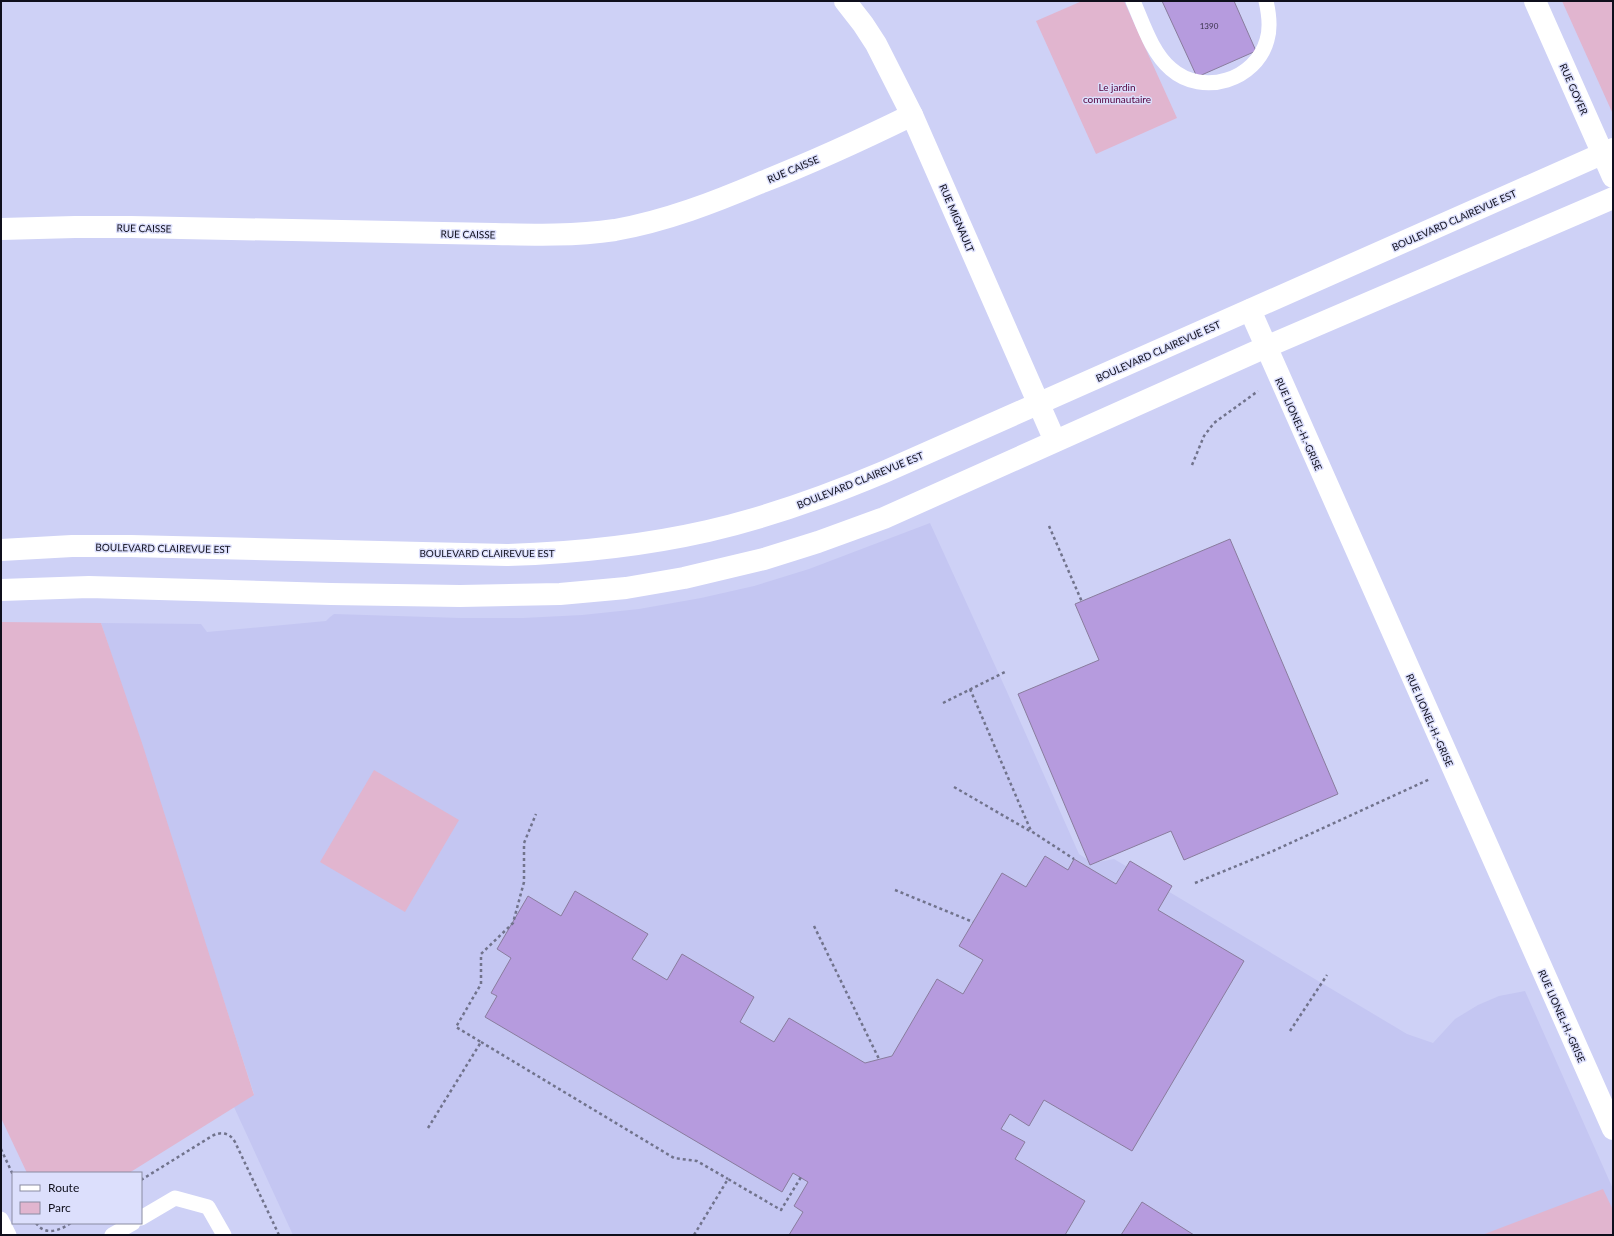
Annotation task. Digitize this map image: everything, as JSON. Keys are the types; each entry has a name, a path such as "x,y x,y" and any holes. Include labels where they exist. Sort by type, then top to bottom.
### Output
{"street":[{"name":"RUE MIGNAULT","path":"845,1 876,44 912,115 1055,441"},
{"name":"RUE GOYER","path":"1535,1 1608,152 1613,177"},
{"name":"RUE CAISSE","path":"1,229 75,227 516,235 561,235 588,233 641,224 693,210 795,168 912,115"},
{"name":"BOULEVARD CLAIREVUE EST","path":"1,550 72,546 131,546 507,555 554,554 601,549 708,531 797,506 839,491 1608,152"},
{"path":"1,590 88,587 460,596 560,594 626,588 684,578 750,563 818,542 884,518 1266,347 1613,198"},
{"name":"RUE LIONEL-H.-GRISE","path":"1250,310 1452,770 1613,1129"}],"lane":[{"path":"1133,1 1154,48 1165,64 1172,71 1189,80 1209,83 1228,80 1237,76 1253,65 1259,57 1268,40 1270,21 1266,1"},
{"path":"142,1217 175,1198 208,1207 224,1235"},
{"path":"1,1219 9,1235"},
{"path":"112,1235 131,1224"}],"path":[{"path":"1192,465 1204,436 1214,423 1260,389"},
{"path":"1049,526 1082,602"},
{"path":"943,703 1005,672"},
{"path":"970,689 1031,831"},
{"path":"1194,883 1274,851 1452,770"},
{"path":"954,787 1031,831 1074,859"},
{"path":"536,814 524,843 524,882 513,923 481,954 481,984 456,1027 674,1158 697,1161 781,1210 801,1177"},
{"path":"895,890 974,922"},
{"path":"814,926 879,1059"},
{"path":"1290,1031 1327,975"},
{"path":"428,1128 481,1042"},
{"path":"142,1179 212,1136 221,1133 225,1134 233,1138 279,1235"},
{"path":"1,1149 12,1173"},
{"path":"694,1235 728,1179"},
{"path":"37,1224 42,1231 50,1233 59,1231 70,1224"}],"shaded area":[{"path":"930,523 1079,854 1093,863 1114,859 1407,1034 1433,1043 1455,1019 1478,1005 1499,996 1525,991 1613,1189 1613,1235 293,1235 234,1107 254,1094 101,623 201,624 207,632 326,621 334,614 460,618 523,618 582,615 639,609 701,598 754,586 809,569"}],"green space":[{"name":"Le jardin communautaire","path":"1082,1 1124,1 1177,118 1096,154 1036,21"},
{"path":"1562,1 1613,1 1613,113 1612,112"},
{"path":"1,622 101,623 142,743 254,1095 131,1172 27,1172 1,1118"},
{"path":"374,770 459,820 405,912 320,862"},
{"path":"1603,1189 1613,1210 1613,1235 1482,1235"}],"building":[{"path":"1162,1 1234,1 1256,51 1197,77"},
{"path":"1230,539 1338,794 1184,860 1171,831 1090,865 1018,694 1099,660 1075,604"},
{"path":"1045,856 1068,870 1074,859 1116,884 1130,861 1172,886 1158,910 1244,961 1132,1151 1044,1100 1029,1126 1010,1114 1001,1129 1025,1142 1015,1159 1085,1201 1065,1235 789,1235 803,1212 794,1206 808,1182 793,1173 782,1192 485,1017 497,996 491,993 511,958 497,949 528,896 561,916 575,891 648,934 632,959 667,980 682,954 754,997 740,1022 774,1042 789,1018 865,1063 892,1056 937,979 963,994 983,960 959,946 1002,873 1026,887"},
{"path":"1142,1202 1194,1235 1121,1235"}]}
